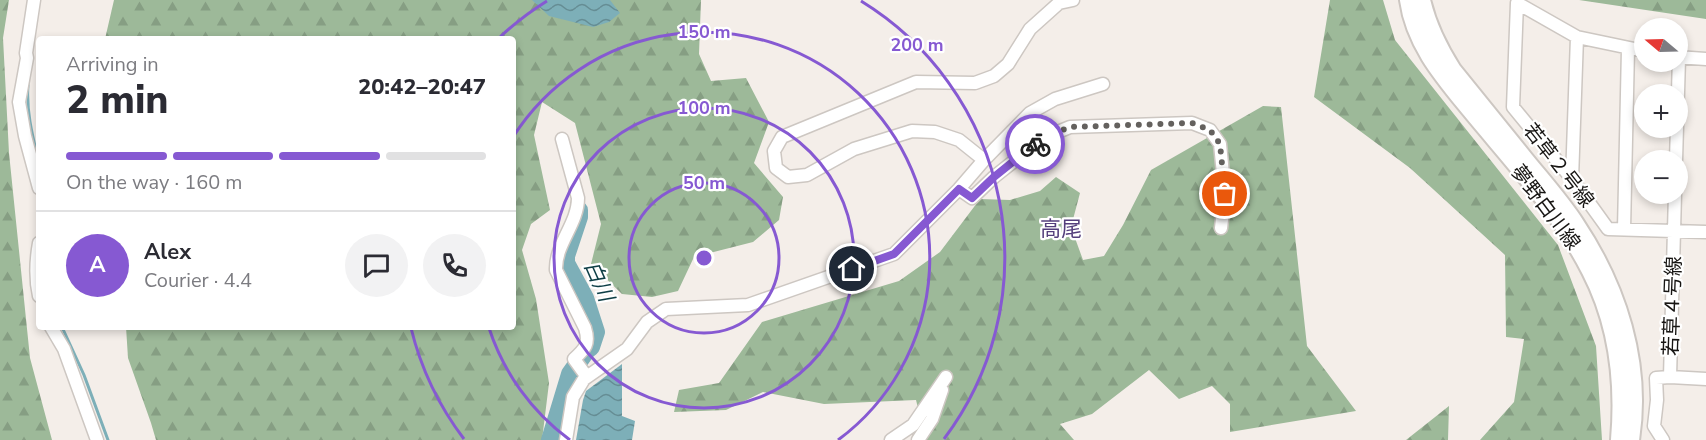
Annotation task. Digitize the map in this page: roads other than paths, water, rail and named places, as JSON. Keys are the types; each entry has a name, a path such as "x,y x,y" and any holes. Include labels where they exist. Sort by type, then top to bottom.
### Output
{"street":[{"path":"34,0 19,102 36,177"},
{"path":"984,160 958,140 935,132 912,131 854,149 807,175 788,177 776,168 774,151 782,137 916,82 975,83 994,76 1008,64 1030,29 1059,3 1073,0"},
{"name":"夢野白川線","path":"1408,0 1417,34 1438,71 1558,219 1591,272 1610,321 1618,357 1621,387 1619,440"},
{"name":"夢野白川線","path":"1422,0 1431,31 1453,70 1574,221 1608,280 1623,325 1630,360 1633,404 1630,440"},
{"name":"若草２号線","path":"1576,38 1518,3 1513,107 1572,179 1608,229 1706,232"},
{"path":"1572,179 1576,38 1634,50"},
{"path":"1624,229 1628,49"},
{"path":"1688,58 1706,59"},
{"path":"1676,150 1678,72"},
{"path":"566,440 573,397 587,377 627,349 647,322 666,309 748,305 894,254 1030,113 1054,99 1103,84"},
{"path":"959,189 972,198 994,177 1043,138 1070,127 1192,123 1210,130 1220,144 1225,194 1221,228"},
{"path":"562,139 578,203 556,260 556,270 588,337 585,349 574,359 587,377"},
{"name":"若草４号線","path":"1663,440 1654,426 1657,400 1656,378 1670,377 1675,204"},
{"path":"53,330 64,349 97,440"},
{"path":"891,440 913,425 946,377 932,419 918,440"},
{"path":"1670,377 1706,379"}],"water":[{"path":"532,0 610,0 620,13 609,22 593,27 549,16"},
{"path":"622,364 622,416 635,421 632,440 576,440 586,391"}],"waterway":[{"path":"28,85 29,115 36,151"},
{"name":"白川","path":"550,440 570,374 591,347 596,332 585,298 566,263 579,210"},
{"path":"63,330 84,375 108,440"}],"district":[{"name":"高尾","path":"1061,229"}]}
